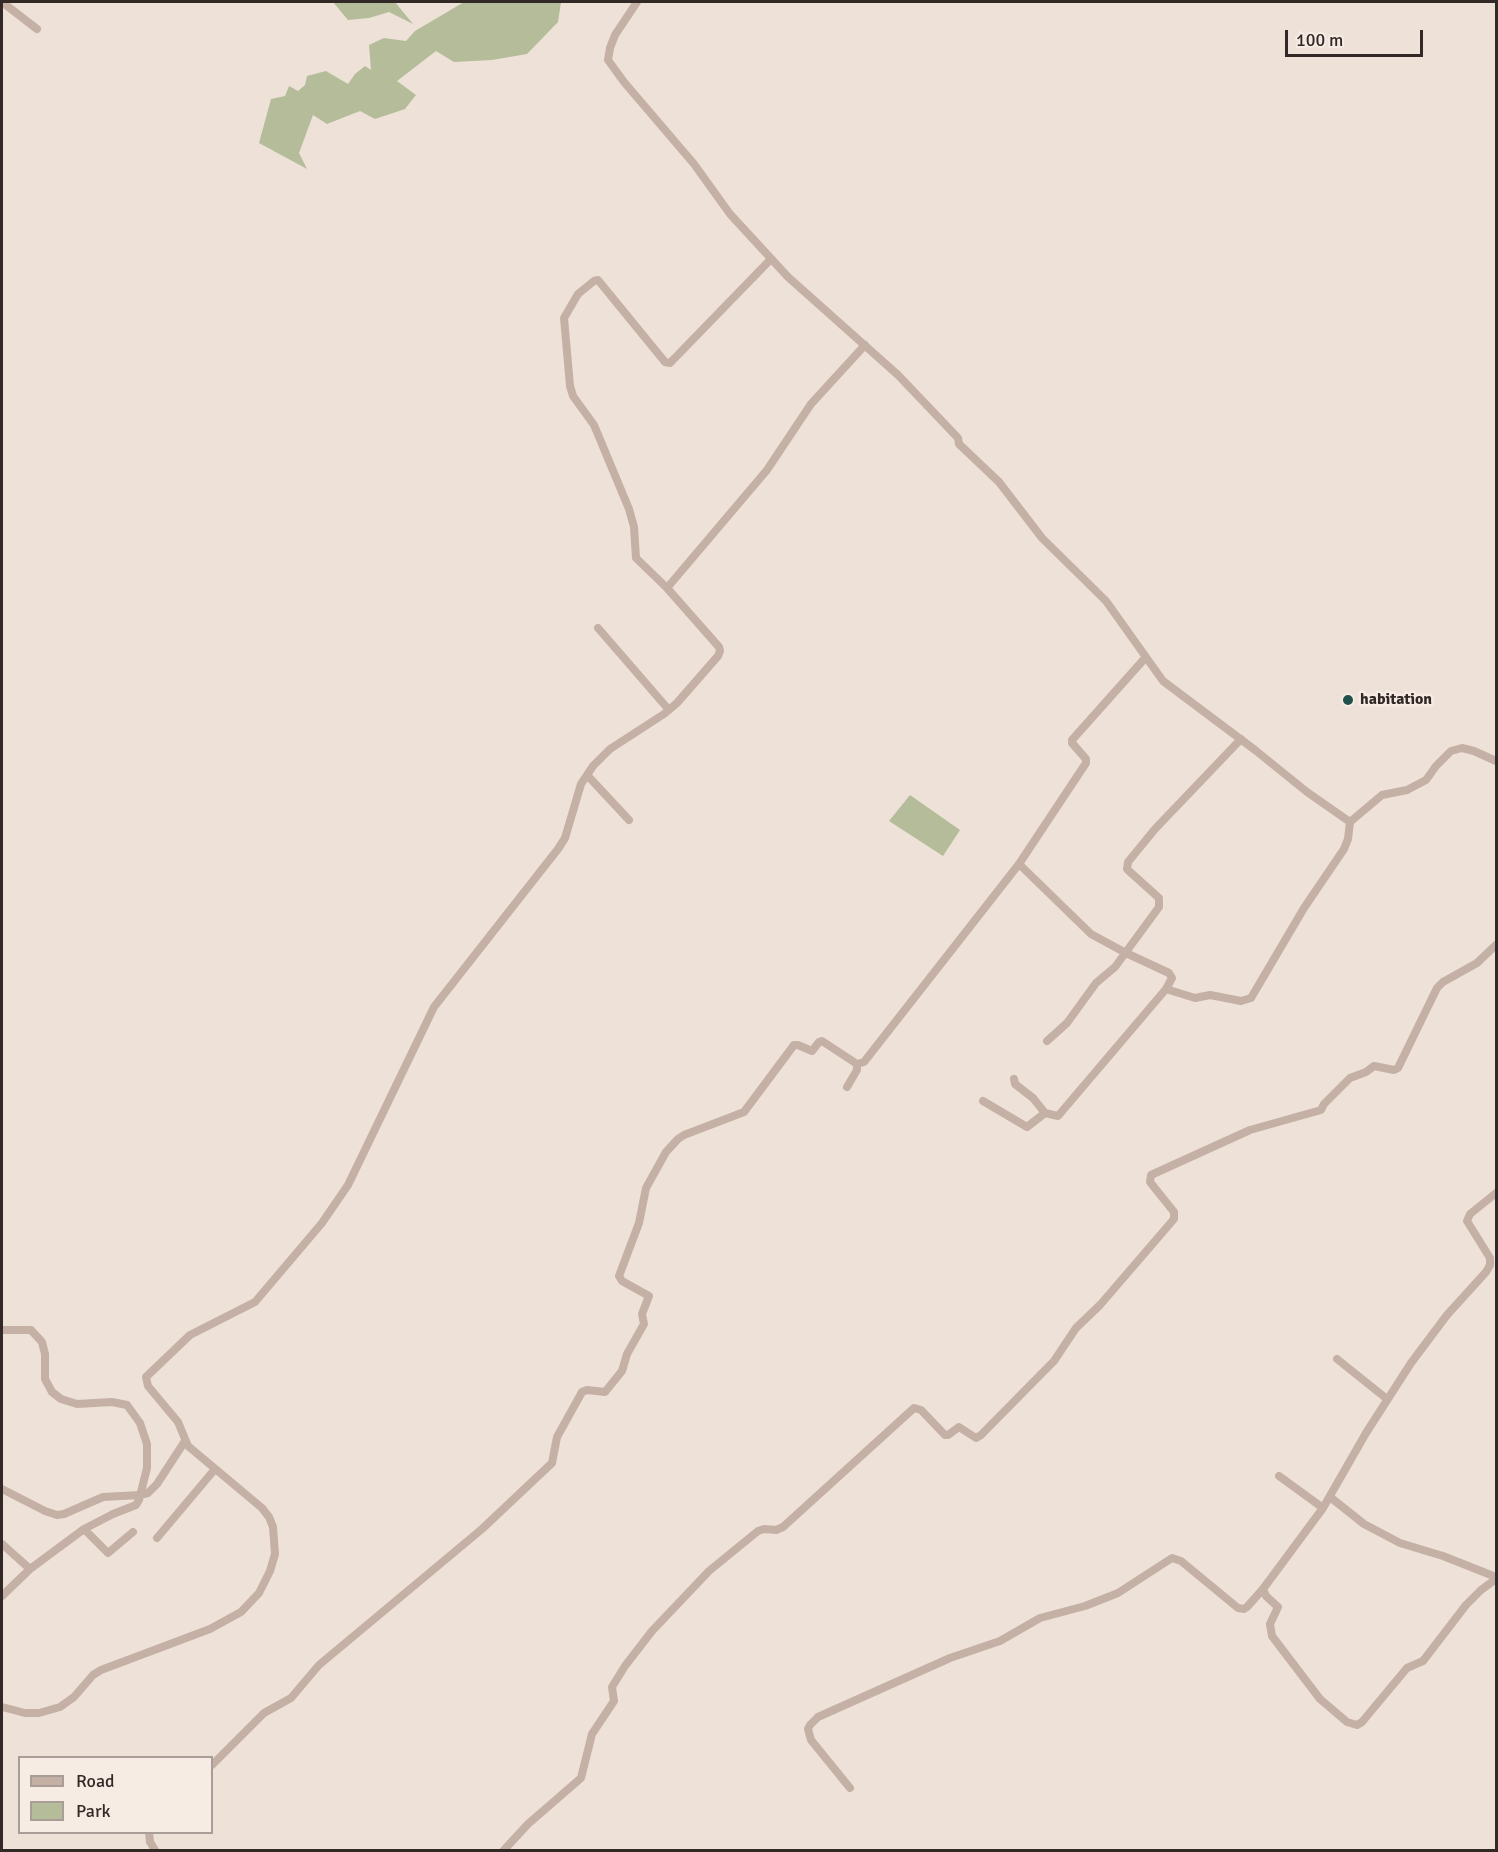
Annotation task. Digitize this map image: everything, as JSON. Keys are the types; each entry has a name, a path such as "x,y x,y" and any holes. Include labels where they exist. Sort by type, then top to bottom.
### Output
{"street":[{"path":"2,2 37,29"},
{"path":"637,2 615,35 608,60 694,164 730,214 788,277 913,390 958,438 959,444 999,482 1042,538 1106,601 1163,681 1307,792 1350,822"},
{"path":"2,1707 26,1713 39,1713 60,1707 74,1697 93,1675 101,1670 210,1629 241,1612 259,1593 270,1571 275,1554 273,1527 262,1508 184,1441 178,1422 148,1386 146,1382 148,1374 190,1335 255,1302 332,1210 348,1185 434,1007 558,849 565,838 577,796 587,775 610,749 669,710 720,651 719,647 667,588 636,558 634,527 629,510 594,425 573,396 570,386 564,318 578,294 598,280 665,362 670,363 771,259"},
{"path":"667,588 767,470 811,404 865,345"},
{"path":"598,628 669,710"},
{"path":"213,1764 264,1713 291,1698 319,1665 523,1493 554,1461 557,1437 584,1390 604,1393 622,1371 627,1354 644,1323 642,1314 649,1297 622,1281 619,1276 639,1223 646,1188 672,1144 684,1135 744,1112 794,1045 812,1051 822,1041 857,1064 864,1062 1019,864 1086,763 1086,759 1072,744 1072,740 1146,657"},
{"path":"1047,1041 1067,1023 1094,986 1113,970 1159,907 1161,901 1129,872 1128,862 1155,829 1241,739"},
{"path":"1166,989 1195,998 1210,995 1241,1001 1251,998 1297,918 1344,849 1350,822 1382,795 1407,790 1426,780 1451,751 1462,748 1497,761"},
{"path":"587,775 629,820"},
{"path":"1014,1079 1015,1084 1037,1102 1045,1113 1056,1117 1060,1115 1166,989 1172,978 1169,973 1126,954 1088,932 1019,864"},
{"path":"504,1851 528,1824 581,1778 592,1734 614,1701 612,1688 619,1676 646,1638 709,1571 758,1531 783,1527 914,1408 921,1410 945,1435 959,1427 976,1438 981,1435 1054,1361 1076,1328 1100,1305 1174,1219 1174,1212 1150,1182 1151,1175 1250,1130 1321,1110 1324,1104 1350,1078 1366,1072 1374,1065 1394,1070 1398,1068 1437,988 1443,982 1477,963 1497,945"},
{"path":"847,1087 857,1070 857,1064"},
{"path":"983,1101 1027,1128 1045,1113"},
{"path":"850,1788 811,1740 808,1730 818,1717 950,1658 1000,1641 1040,1618 1085,1606 1118,1593 1172,1558 1181,1561 1241,1610 1247,1607 1323,1508 1387,1399 1447,1315 1486,1272 1490,1265 1488,1253 1467,1221 1470,1214 1497,1193"},
{"path":"2,1330 31,1330 42,1342 45,1354 45,1379 52,1392 61,1399 77,1404 112,1402 127,1405 140,1423 147,1444 147,1468 136,1505 84,1529 30,1569 2,1596"},
{"path":"1337,1359 1387,1399"},
{"path":"2,1489 57,1515 103,1497 140,1495 152,1489 184,1441"},
{"path":"157,1538 215,1469"},
{"path":"1280,1476 1323,1508"},
{"path":"1330,1497 1364,1524 1400,1544 1443,1556 1497,1578"},
{"path":"84,1529 106,1552 110,1553 133,1532"},
{"path":"2,1544 30,1569"},
{"path":"1263,1589 1266,1596 1278,1607 1269,1624 1272,1636 1320,1699 1347,1722 1357,1725 1407,1668 1423,1661 1466,1605 1497,1578"},
{"path":"149,1834 155,1851"}],"green space":[{"path":"333,2 395,2 413,24 389,12 369,18 348,20"},
{"path":"464,2 561,2 558,22 527,54 492,60 454,62 436,51 397,81 416,95 405,109 375,119 360,111 327,124 313,115 299,153 307,169 259,143 271,99 285,96 289,86 298,91 305,85 307,76 326,71 348,84 365,66 371,70 369,45 384,38 406,41 415,31"},
{"path":"910,795 960,830 943,856 889,821"}],"place":[{"name":"habitation","path":"1348,700"}]}
